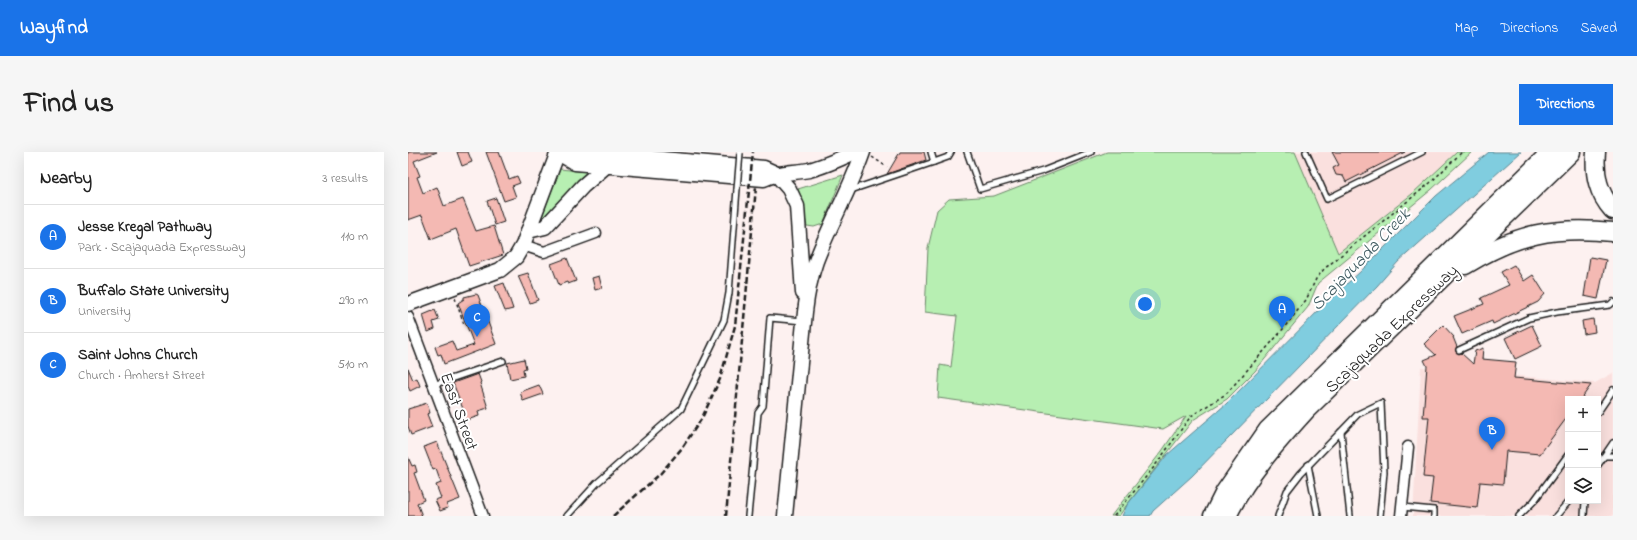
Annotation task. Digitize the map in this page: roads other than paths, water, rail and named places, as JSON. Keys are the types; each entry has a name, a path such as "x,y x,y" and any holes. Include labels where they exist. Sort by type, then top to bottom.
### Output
{"highway":[{"name":"Scajaquada Expressway","path":"1213,516 1225,492 1268,430 1551,152"},
{"name":"Scajaquada Expressway","path":"1228,516 1245,486 1270,449 1307,409 1444,278 1571,152"},
{"path":"1596,152 1597,182 1600,192 1613,210"},
{"path":"1444,278 1490,251 1518,239 1539,233 1575,229 1613,232"}],"street":[{"path":"558,153 574,152 614,154 764,168 774,173 789,189 797,206 805,317"},
{"path":"558,153 575,163 764,179 774,173 809,170 827,165 855,152"},
{"path":"408,304 500,270 516,257 523,245 558,153"},
{"path":"786,516 805,317 810,280 816,261 848,191 868,154"},
{"path":"528,231 545,227 583,186 606,166"},
{"path":"523,245 544,252 596,234"},
{"name":"East Street","path":"408,317 482,516"},
{"path":"1402,512 1408,447"}],"lane":[{"path":"567,516 597,484 681,409 724,320 729,293 740,152"},
{"path":"931,152 934,162"},
{"path":"848,191 948,157 951,152"},
{"path":"967,152 980,189 1043,171 1091,152"},
{"path":"1306,152 1327,199 1422,152"},
{"path":"1459,350 1529,318 1557,312 1610,305 1613,302"},
{"path":"748,516 758,413 763,406 770,318 805,317"},
{"path":"433,385 503,361"},
{"path":"1601,408 1613,390"},
{"path":"1278,516 1287,491 1308,465 1358,414 1381,403 1384,472 1380,516"},
{"path":"1341,432 1350,516"},
{"path":"1601,459 1613,443"},
{"path":"1601,460 1613,456"},
{"path":"1519,516 1534,501 1565,459"},
{"path":"1308,465 1318,516"},
{"path":"1556,516 1567,504"},
{"path":"1584,516 1585,504"},
{"path":"1402,512 1434,510 1434,516"}],"water":[{"path":"1489,152 1521,152 1398,262 1377,286 1192,476 1153,511 1150,516 1122,516 1127,505 1167,455 1226,404 1330,299 1360,272 1436,196"}],"railway":[{"path":"613,516 660,474 682,448 702,418 720,379 735,326 753,152"},
{"path":"726,516 756,187"}],"place":[{"name":"Jesse Kregal Pathway","path":"1282,329"},
{"name":"Saint Johns Church","path":"477,337"},
{"name":"Buffalo State University","path":"1492,450"}],"water label":[{"name":"Scajaquada Creek","path":"1360,259"}]}
